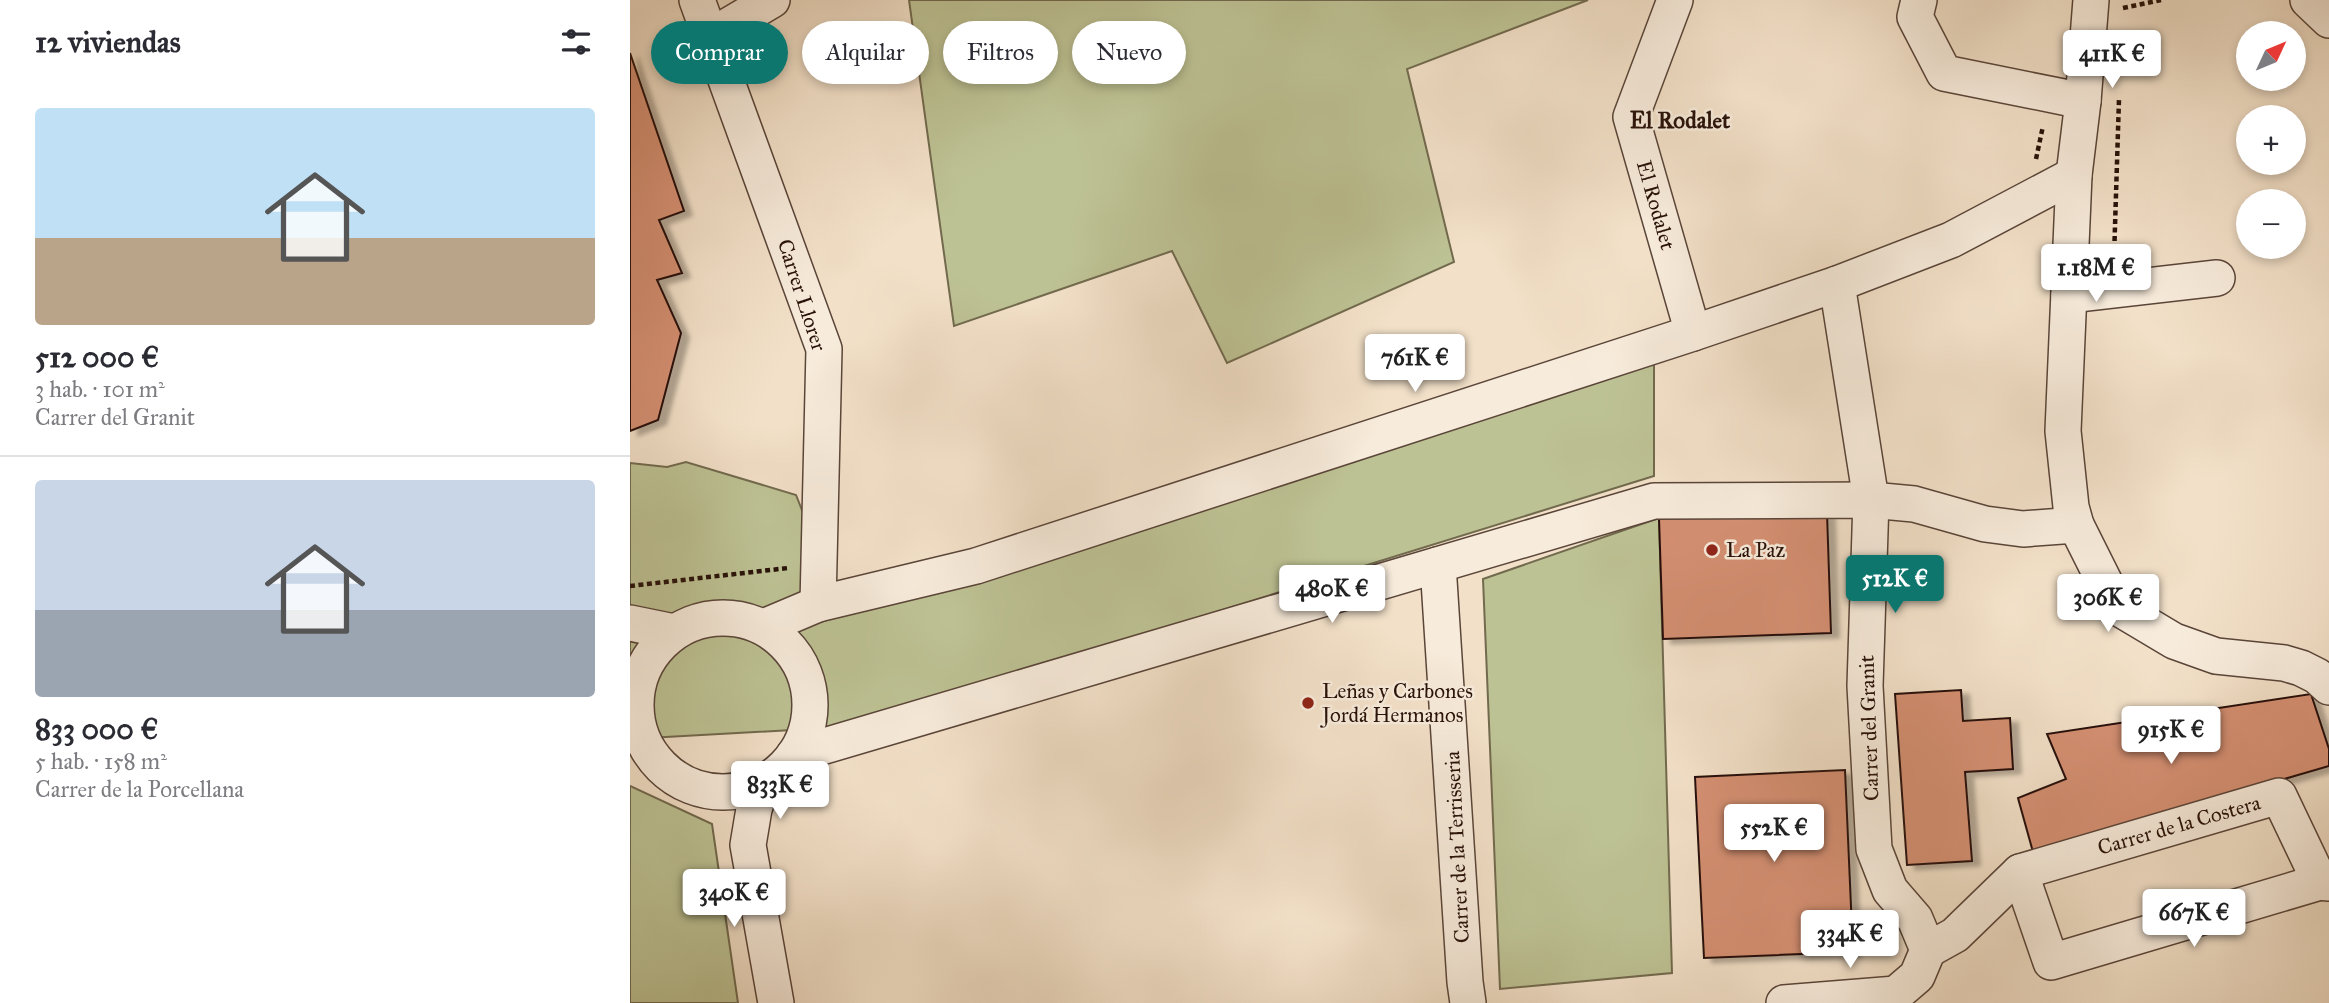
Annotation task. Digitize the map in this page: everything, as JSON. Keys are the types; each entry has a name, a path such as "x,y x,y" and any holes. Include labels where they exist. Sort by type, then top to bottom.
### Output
{"street":[{"name":"Carrer Llorer","path":"697,0 705,21"},
{"path":"736,21 772,0"},
{"name":"El Rodalet","path":"1675,0 1631,117 1693,333"},
{"path":"1919,0 1915,17 1944,73 2083,101"},
{"path":"2308,0 2329,20"},
{"path":"2107,4 2083,101 2074,174 2063,431 2071,507 2076,525 2117,607 2174,641 2216,656 2284,663 2301,668 2317,676 2329,687"},
{"name":"Carrer Llorer","path":"728,84 824,349 818,604"},
{"path":"766,626 818,604 976,566 1837,284 1951,240 2074,174"},
{"path":"2069,295 2217,278"},
{"name":"Carrer del Granit","path":"1837,284 1871,500 1865,686 1874,849 1890,890 1915,919 1928,950"},
{"path":"794,755 1654,500 1871,500 1913,504 1985,524 2023,529 2076,525"},
{"name":"Carrer de la Terrisseria","path":"1438,565 1468,1003"},
{"path":"736,618 766,626 792,647 811,696 802,743 794,755 783,772 762,785 734,790 705,790 675,778 636,738 633,697 646,662 674,632 697,621 736,618"},
{"path":"630,623 674,632"},
{"path":"762,785 754,809 748,845 776,1003"},
{"path":"705,790 733,822 748,845"},
{"name":"Carrer de la Costera","path":"2020,872 2279,796 2325,883"},
{"path":"1784,1003 1896,994 1917,976 1928,950 1955,935 2020,872 2051,962 2325,883"}],"path":[{"path":"2107,4 2123,0"},
{"path":"2107,4 2161,0"},
{"path":"2107,4 2122,20"},
{"path":"2034,171 2049,94"},
{"path":"2112,290 2119,95"},
{"path":"630,586 818,565"}],"green space":[{"path":"909,0 1588,0 1407,69 1454,262 1227,363 1172,251 954,326 921,84 929,84 929,21 912,21"},
{"path":"1654,364 1654,476 845,727 630,739 630,463 667,467 686,462 796,495 842,611"},
{"path":"1659,518 1672,973 1500,989 1483,579"},
{"path":"630,786 712,824 738,1003 630,1003"}],"building":[{"path":"630,53 684,211 659,220 682,273 657,280 681,333 658,420 630,431"},
{"path":"1827,513 1831,633 1663,639 1659,518"},
{"path":"1961,690 1963,721 2010,718 2013,769 1965,772 1972,861 1907,865 1895,694"},
{"path":"2311,694 2329,749 2329,766 2033,852 2018,798 2066,779 2047,734"},
{"path":"1845,770 1853,952 1704,958 1695,777"}],"place":[{"name":"La Paz","path":"1712,550"},
{"name":"Leñas y Carbones Jordá Hermanos","path":"1308,703"}],"district":[{"name":"El Rodalet","path":"1680,120"}]}
